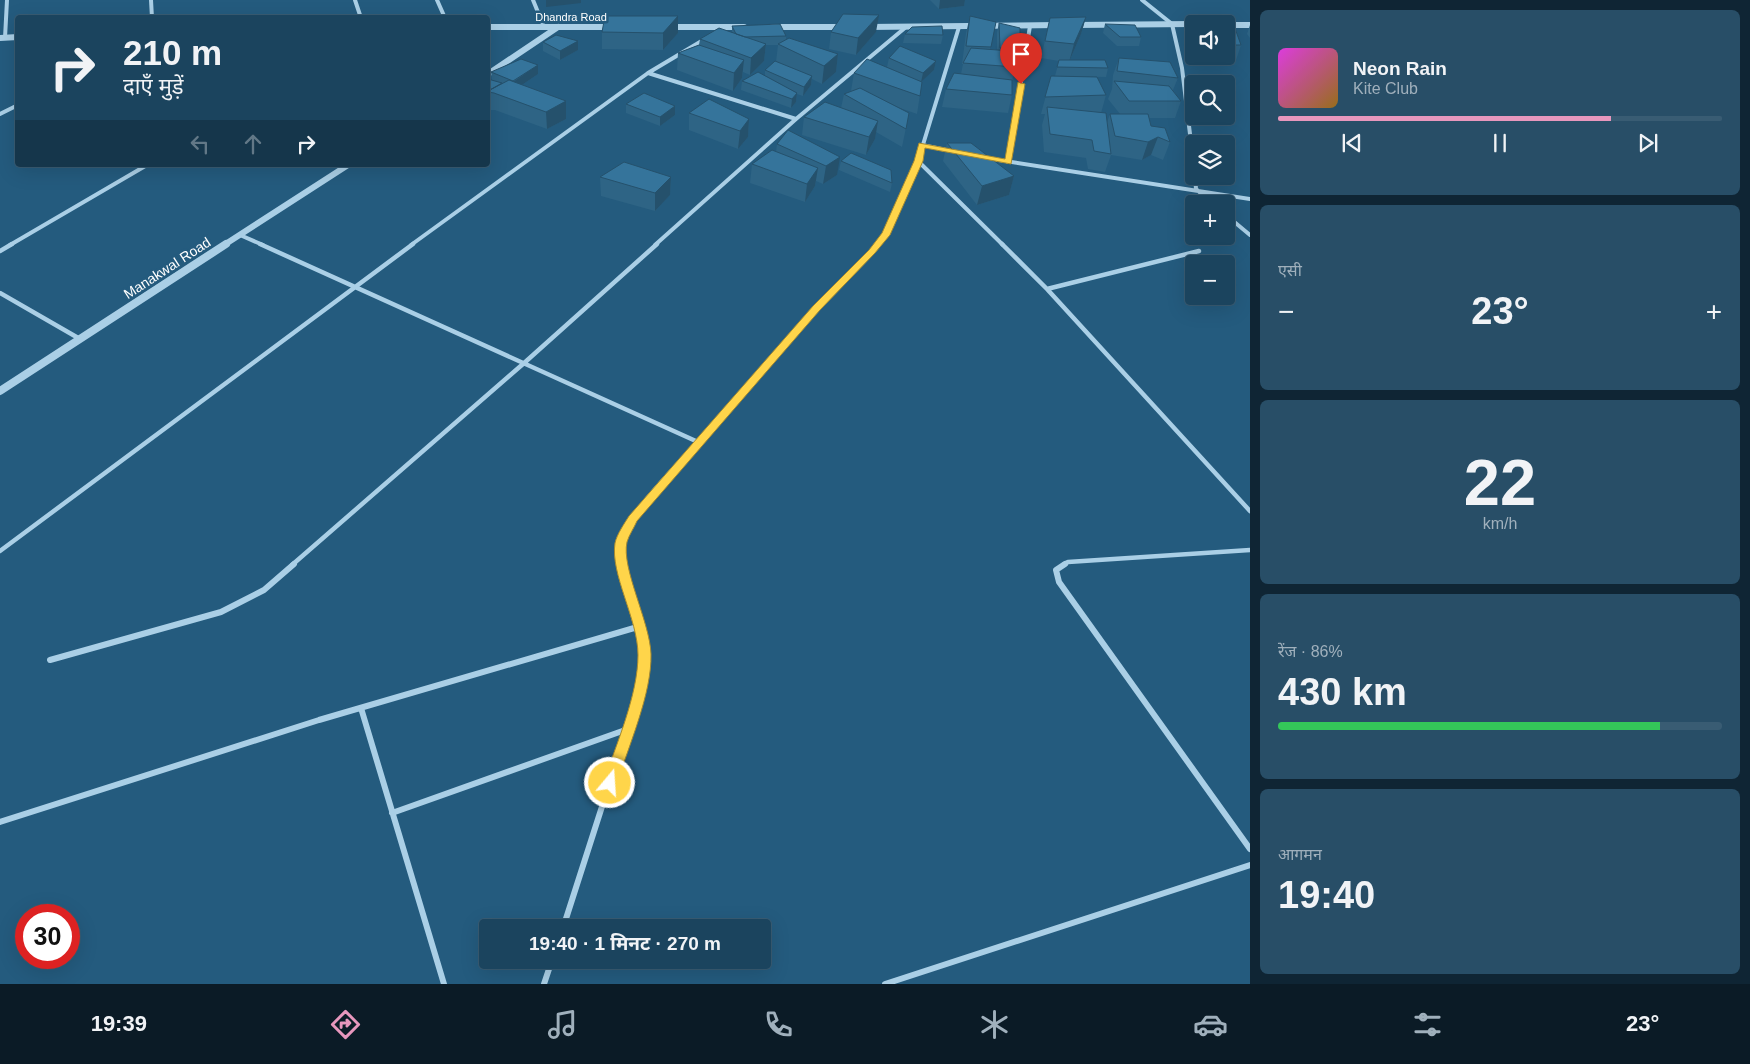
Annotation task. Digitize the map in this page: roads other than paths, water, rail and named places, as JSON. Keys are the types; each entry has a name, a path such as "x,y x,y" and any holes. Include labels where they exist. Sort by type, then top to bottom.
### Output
{"street":[{"path":"7,0 2,38 15,37"},
{"path":"152,0 152,15"},
{"path":"355,0 360,15"},
{"path":"437,0 444,15"},
{"path":"533,0 544,27"},
{"path":"1142,0 1172,24 1183,77 1190,135"},
{"path":"859,27 1185,24"},
{"path":"1235,25 1250,25"},
{"path":"1008,162 1030,26"},
{"name":"Dhandra Road","path":"490,27 618,27"},
{"path":"490,73 560,27"},
{"path":"657,27 753,27"},
{"path":"716,32 725,27"},
{"path":"763,27 849,27"},
{"path":"50,660 221,612 264,590 523,364 796,119 906,27"},
{"path":"566,919 642,682 644,654 640,626 622,565 621,542 633,519 698,442 816,308 872,252 887,233 918,161 959,27"},
{"path":"0,551 355,286 648,73 708,37"},
{"path":"648,73 796,119"},
{"path":"0,114 15,106"},
{"path":"922,145 960,153"},
{"path":"980,156 1008,162 1196,189 1250,199"},
{"path":"918,161 1047,289 1250,511"},
{"path":"0,251 144,167"},
{"name":"Manakwal Road","path":"0,391 345,167"},
{"path":"1196,185 1196,189 1203,195"},
{"path":"1235,222 1250,235"},
{"path":"240,235 698,442"},
{"path":"1047,289 1199,251"},
{"path":"0,293 80,339"},
{"path":"1250,550 1068,562 1056,570 1059,582 1250,849"},
{"path":"0,822 191,760 520,659 640,626"},
{"path":"361,708 444,984"},
{"path":"392,813 628,729"},
{"path":"885,984 1250,865"},
{"path":"544,984 549,969"}]}
